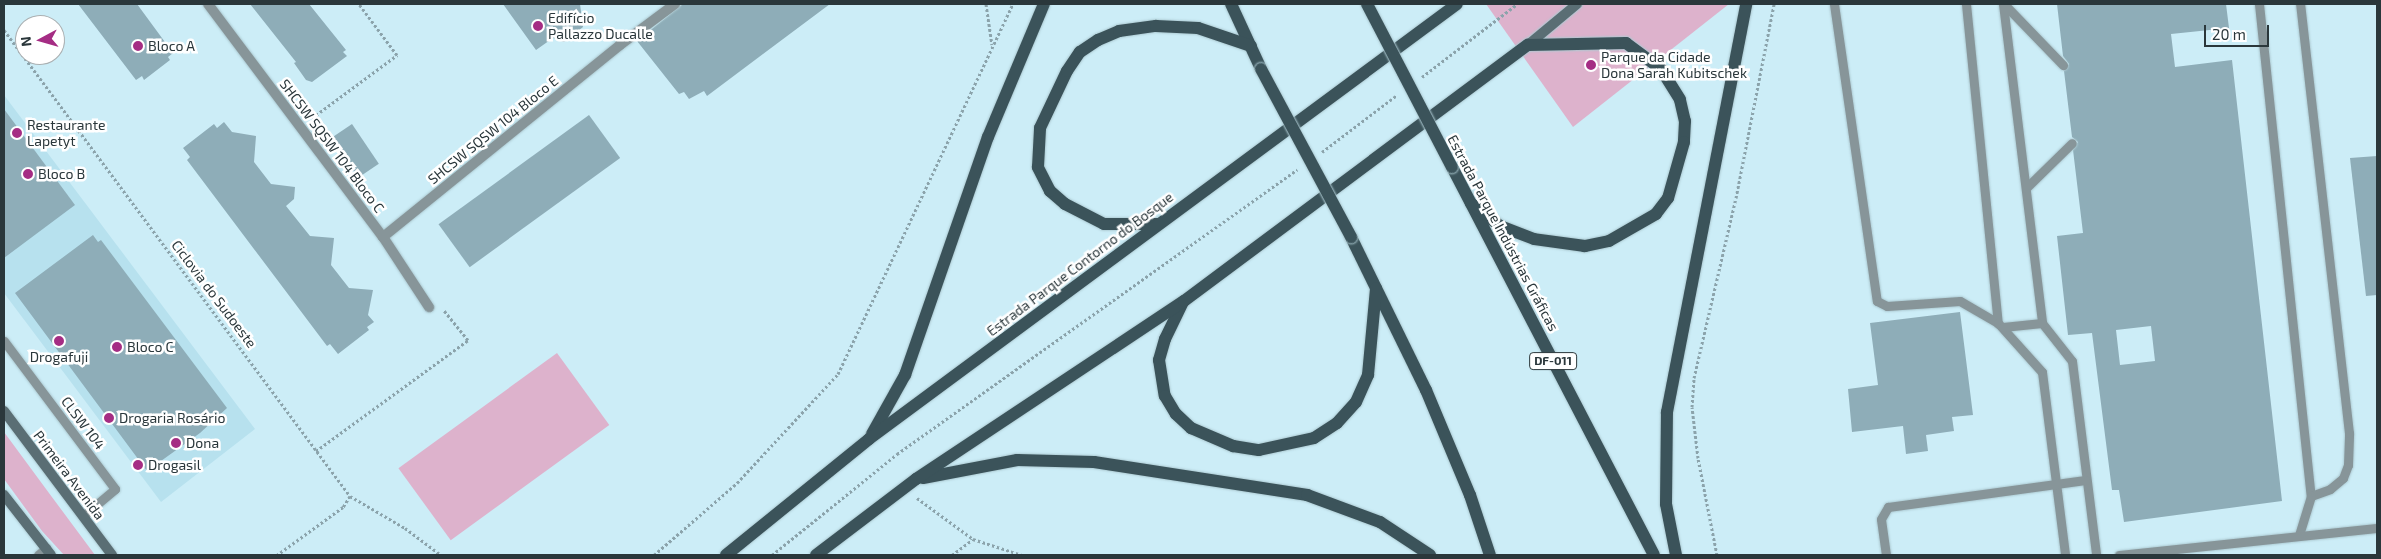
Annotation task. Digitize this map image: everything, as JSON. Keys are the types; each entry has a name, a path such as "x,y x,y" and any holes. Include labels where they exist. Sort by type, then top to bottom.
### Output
{"main road":[{"path":"869,438 905,375 988,137 1044,4"},
{"path":"1231,4 1261,69 1350,237 1426,390 1470,495 1490,555"},
{"name":"Estrada Parque Indústrias Gráficas","path":"1367,4 1654,555"},
{"name":"Estrada Parque Contorno do Bosque","path":"726,555 869,438 1457,4"},
{"path":"816,555 916,479 1184,301 1528,45 1577,4"},
{"path":"1676,555 1666,504 1666,412 1746,4"},
{"path":"1158,224 1104,224 1065,204 1050,190 1038,167 1038,147 1047,110 1067,71 1080,52 1098,40 1119,31 1156,26 1198,28 1251,46"},
{"path":"1471,203 1500,226 1534,239 1585,246 1609,240 1634,228 1656,214 1668,198 1684,142 1686,121 1680,100 1661,69 1626,44 1528,45"},
{"path":"1184,301 1165,339 1159,360 1165,396 1176,414 1191,428 1233,446 1259,450 1314,438 1337,423 1356,402 1368,375 1376,288"},
{"name":"Primeira Avenida","path":"4,411 112,555"},
{"path":"916,479 1017,460 1094,462 1307,495 1380,522 1430,555"},
{"path":"4,495 45,553"}],"street":[{"name":"SHCSW SQSW 104 Bloco C","path":"208,4 383,237 429,307"},
{"name":"SHCSW SQSW 104 Bloco E","path":"383,237 620,44 675,4"}],"lane":[{"path":"1834,4 1877,301 1887,306 1960,301 2000,325 2042,372 2066,555"},
{"path":"1966,4 2000,325"},
{"path":"2003,4 2063,65"},
{"path":"2003,4 2042,323 2072,361 2096,555"},
{"path":"2259,4 2312,496 2300,535"},
{"path":"2300,4 2349,433 2348,464 2343,478 2330,489 2312,496"},
{"path":"2026,188 2072,143"},
{"path":"2000,325 2042,323"},
{"name":"CLSW 104","path":"4,341 116,489 84,516"},
{"path":"1886,555 1880,519 1888,507 2086,480"},
{"path":"2119,555 2170,552 2300,535 2377,528"}],"path":[{"path":"300,127 397,55 359,4"},
{"path":"986,4 993,46"},
{"path":"654,555 737,483 838,374 1013,4"},
{"path":"1415,82 1516,4"},
{"path":"1717,555 1697,450 1692,407 1694,378 1736,198 1774,4"},
{"name":"Ciclovia do Sudoeste","path":"4,30 350,496"},
{"path":"1320,153 1400,94"},
{"path":"772,555 897,454 1304,165"},
{"path":"316,451 468,340 445,311 429,307"},
{"path":"905,488 973,539 1022,555"},
{"path":"277,555 343,507 350,496 404,528 441,555"},
{"path":"952,555 973,539"}],"shaded area":[{"name":"Parque da Cidade Dona Sarah Kubitschek","path":"1486,4 1729,4 1573,127"},
{"path":"4,95 255,429 161,502 4,293"},
{"path":"557,353 609,425 451,540 398,468"},
{"path":"4,432 95,555 64,555 42,531 4,479"}],"building":[{"name":"Bloco A","path":"78,4 137,4 173,53 168,57 170,60 144,80 142,76 136,80"},
{"path":"250,4 309,4 346,50 343,52 347,56 312,82 306,80 294,63 296,62"},
{"name":"Edifício Pallazzo Ducalle","path":"503,4 580,4 583,27 564,42 553,38 536,50"},
{"path":"683,4 830,4 707,96 704,91 689,99 684,92 679,94 637,41"},
{"path":"2057,4 2226,4 2229,28 2171,34 2175,67 2232,60 2282,501 2124,522 2119,490 2112,490 2092,333 2068,335 2057,236 2083,233 2073,150 2078,142 2072,137 2064,71 2069,64 2063,56","holes":["2151,326 2155,361 2120,365 2116,330"]},
{"name":"Bloco B","path":"4,109 75,205 4,258"},
{"path":"589,115 620,158 470,267 439,224"},
{"path":"224,122 232,132 256,136 254,162 271,184 295,187 294,199 286,206 310,236 334,238 331,265 349,288 373,290 368,315 374,322 367,327 369,330 338,354 330,344 327,346 187,160 190,157 183,148 214,124 217,128"},
{"path":"352,124 379,164 358,178 331,138"},
{"path":"2377,156 2377,295 2366,296 2350,158"},
{"name":"Bloco C","path":"93,235 98,242 101,240 227,408 200,433 147,471 15,293"},
{"path":"1960,312 1973,415 1952,417 1954,431 1926,435 1928,451 1906,454 1903,426 1852,432 1848,389 1878,385 1870,323"}],"place":[{"name":"Edifício Pallazzo Ducalle","path":"538,26"},
{"name":"Bloco A","path":"138,46"},
{"name":"Parque da Cidade Dona Sarah Kubitschek","path":"1591,65"},
{"name":"Restaurante Lapetyt","path":"17,133"},
{"name":"Bloco B","path":"28,174"},
{"name":"Drogafuji","path":"59,341"},
{"name":"Bloco C","path":"117,347"},
{"name":"Drogaria Rosário","path":"109,418"},
{"name":"Dona","path":"176,443"},
{"name":"Drogasil","path":"138,465"}]}
